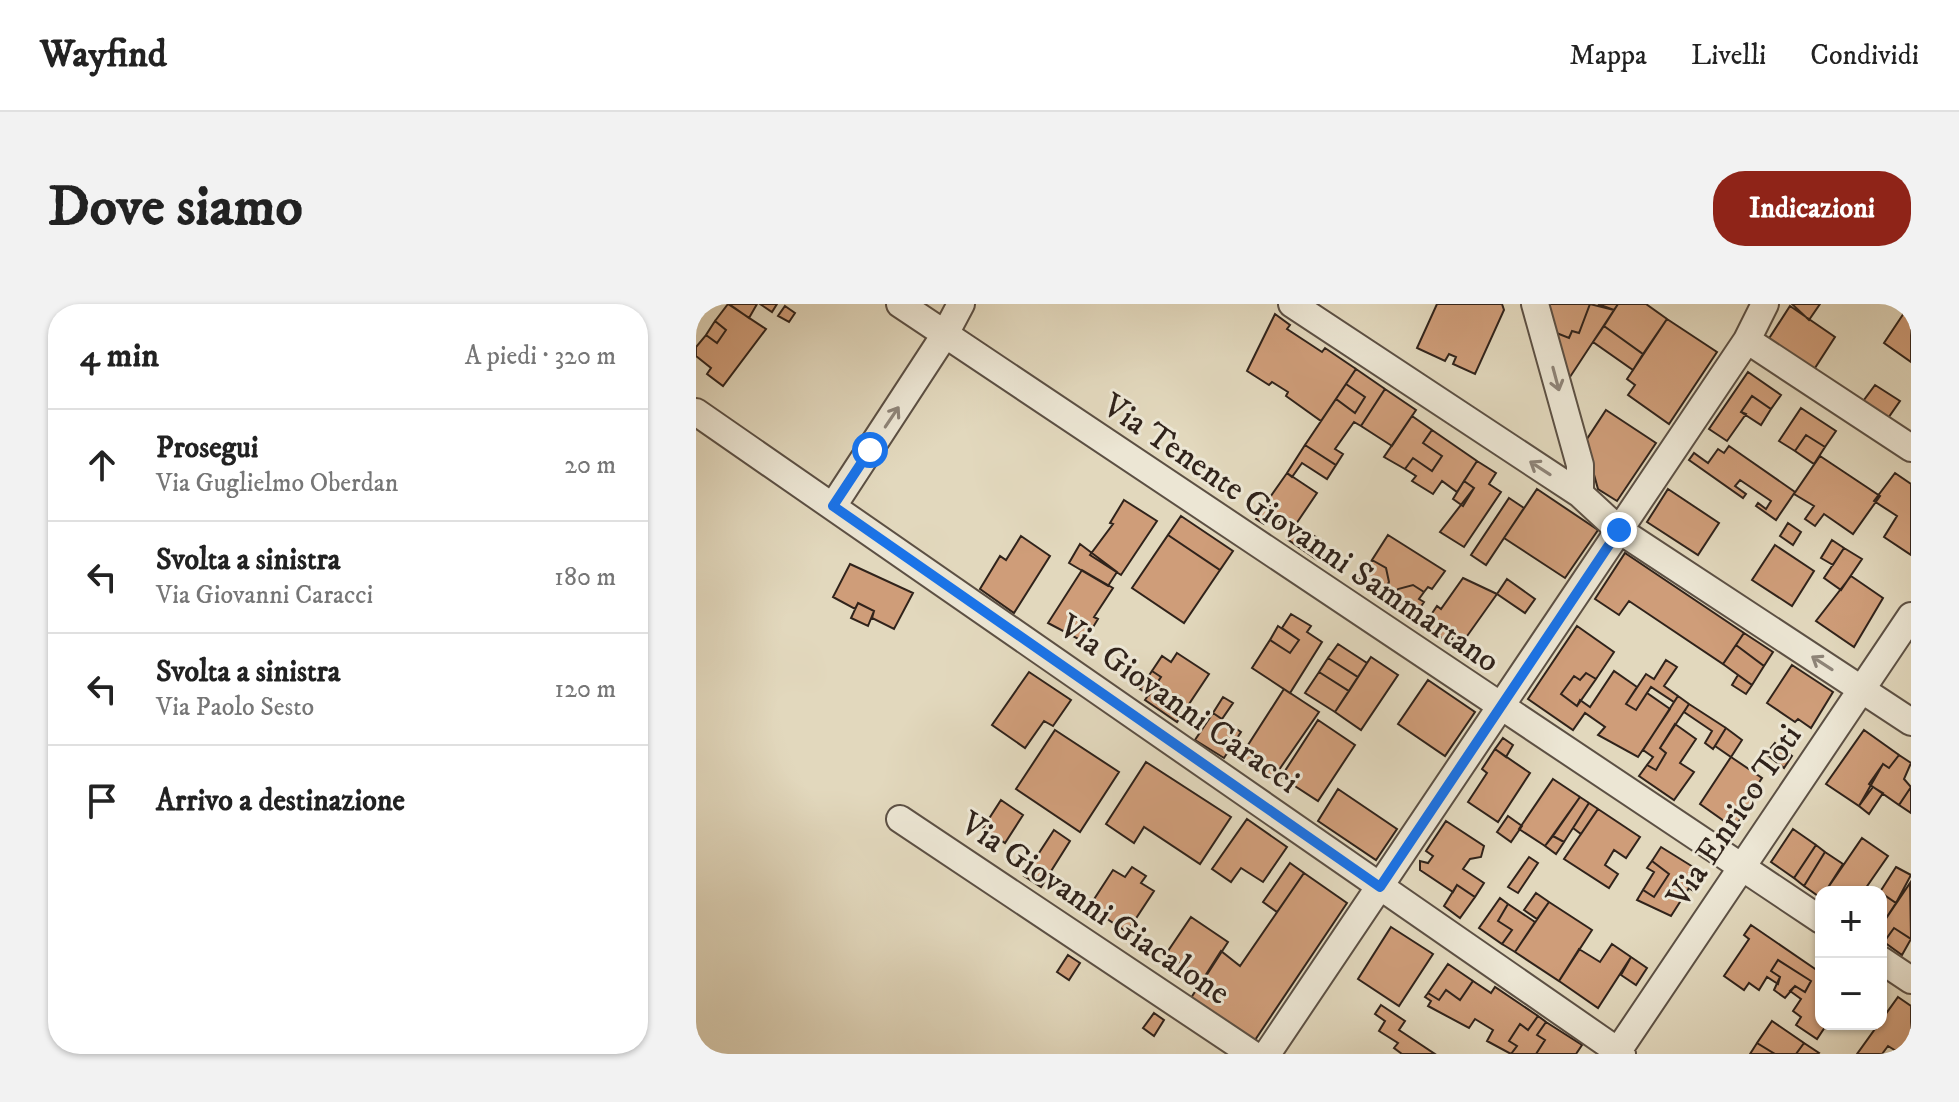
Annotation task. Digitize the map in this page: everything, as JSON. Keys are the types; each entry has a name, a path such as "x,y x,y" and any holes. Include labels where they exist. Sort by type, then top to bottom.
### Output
{"street":[{"name":"Via Tenente Giovanni Sammartano","path":"900,304 1815,916"},
{"path":"833,506 944,336 961,304"},
{"path":"1292,304 1580,494 1619,530 1911,722"},
{"path":"1535,304 1580,465 1580,494"},
{"path":"1267,1054 1747,340 1764,305"},
{"path":"1747,340 1911,448"},
{"name":"Via Giovanni Caracci","path":"696,412 1619,1053"},
{"name":"Via Enrico Toti","path":"1619,1053 1911,616"},
{"name":"Via Giovanni Giacalone","path":"900,819 1252,1054"},
{"path":"1887,964 1911,980"}],"building":[{"path":"728,304 766,329 723,386 707,374 711,368 696,356 696,347 706,335 717,343 726,330 715,321"},
{"path":"729,304 757,304 749,318"},
{"path":"760,304 777,304 772,312"},
{"path":"1437,304 1502,304 1504,310 1475,374 1453,364 1456,357 1449,354 1445,361 1417,348"},
{"path":"1547,304 1590,304 1579,333 1572,331 1569,338 1554,332"},
{"path":"1590,304 1614,310 1568,380 1554,332 1569,338 1572,331 1579,333"},
{"path":"1598,304 1618,304 1614,310"},
{"path":"1618,304 1646,304 1667,319 1643,354 1604,326"},
{"path":"1792,304 1820,304 1809,320"},
{"path":"1911,304 1911,362 1884,343"},
{"path":"785,306 795,313 789,322 778,316"},
{"path":"1790,306 1835,337 1813,371 1768,340"},
{"path":"1275,314 1290,325 1287,329 1322,352 1325,348 1356,369 1321,421 1286,396 1288,392 1272,382 1269,385 1247,371"},
{"path":"1667,319 1717,352 1669,424 1628,395 1635,385 1627,379"},
{"path":"715,321 726,330 717,343 706,335"},
{"path":"1604,326 1643,354 1633,370 1593,342"},
{"path":"1356,369 1385,389 1361,426 1354,422 1335,449 1343,454 1336,465 1305,445 1336,399 1355,413 1365,397 1346,384"},
{"path":"1748,372 1781,395 1771,409 1752,396 1741,412 1746,414 1727,441 1709,429"},
{"path":"1346,384 1365,397 1355,413 1336,399"},
{"path":"1875,385 1900,401 1886,421 1861,404"},
{"path":"1385,389 1416,410 1392,446 1361,426"},
{"path":"1752,396 1771,409 1761,425 1741,412"},
{"path":"1801,408 1836,431 1825,447 1806,435 1795,451 1779,441"},
{"path":"1606,410 1656,443 1617,501 1598,489 1585,442"},
{"path":"1412,416 1432,430 1423,443 1442,456 1432,471 1413,458 1405,469 1384,457"},
{"path":"1432,430 1477,461 1457,492 1442,481 1433,494 1412,481 1416,476 1405,469 1413,458 1432,471 1442,456 1423,443"},
{"path":"1806,435 1825,447 1814,464 1795,451"},
{"path":"1305,445 1336,465 1327,479 1302,463 1292,477 1287,473"},
{"path":"1729,446 1795,492 1776,520 1756,506 1758,503 1766,509 1771,501 1740,480 1735,486 1746,494 1743,498 1689,460 1694,453 1708,463 1718,449 1724,453"},
{"path":"1820,456 1880,496 1853,534 1824,514 1815,526 1805,519 1814,506 1794,494"},
{"path":"1477,461 1496,473 1489,484 1501,492 1464,547 1440,532 1474,488 1464,481"},
{"path":"1287,473 1317,493 1292,530 1270,516 1275,509 1266,503"},
{"path":"1895,473 1911,484 1911,555 1884,537 1897,516 1874,501"},
{"path":"1464,481 1474,488 1463,506 1453,499"},
{"path":"1537,489 1598,530 1565,578 1504,538"},
{"path":"1668,489 1719,523 1698,555 1647,522"},
{"path":"1509,498 1524,508 1486,565 1471,555"},
{"path":"1124,500 1157,521 1121,575 1090,555 1113,524 1110,523"},
{"path":"1266,503 1275,509 1264,524 1256,519"},
{"path":"1181,516 1233,551 1220,570 1168,535"},
{"path":"1788,523 1801,532 1793,545 1780,536"},
{"path":"1296,525 1326,543 1316,559 1287,539"},
{"path":"1168,535 1220,570 1184,623 1132,588"},
{"path":"1388,535 1445,571 1432,589 1428,587 1424,592 1413,585 1398,589 1390,600 1383,598 1389,582 1386,568 1372,560"},
{"path":"1021,536 1050,556 1014,613 980,589 1000,556 1006,560"},
{"path":"1832,540 1844,548 1833,565 1821,558"},
{"path":"1080,544 1117,572 1108,586 1069,563"},
{"path":"1775,545 1814,571 1792,606 1752,580"},
{"path":"1844,548 1862,559 1841,590 1824,578"},
{"path":"1625,553 1744,633 1723,664 1629,601 1619,615 1595,599"},
{"path":"1372,560 1386,568 1389,582 1383,591 1360,579"},
{"path":"850,564 913,593 894,629 872,618 874,611 858,603 855,609 833,597"},
{"path":"1082,570 1113,588 1094,617 1098,619 1084,642 1048,623"},
{"path":"1851,576 1883,598 1854,647 1816,621"},
{"path":"1463,578 1497,594 1465,639 1456,633 1450,642 1422,628 1437,606 1441,609"},
{"path":"1507,579 1535,599 1525,613 1497,594"},
{"path":"1413,585 1424,592 1419,599 1424,602 1415,615 1393,596 1398,589"},
{"path":"858,603 874,611 868,626 851,618"},
{"path":"1291,614 1311,626 1307,632 1322,642 1290,693 1252,668 1270,640 1290,653 1299,640 1282,628"},
{"path":"1278,626 1299,640 1290,653 1270,640"},
{"path":"1577,626 1614,652 1596,679 1586,673 1580,680 1574,676 1561,694 1577,706 1580,700 1590,707 1614,671 1637,687 1626,704 1636,710 1647,693 1670,709 1638,757 1598,735 1605,727 1585,713 1573,730 1528,699"},
{"path":"1744,633 1773,652 1764,666 1736,645"},
{"path":"1338,644 1367,663 1358,677 1328,658"},
{"path":"1736,645 1764,666 1752,685 1723,664"},
{"path":"1177,653 1209,674 1177,722 1145,700 1161,677 1152,671 1162,656 1171,662"},
{"path":"1371,657 1398,675 1361,730 1335,712"},
{"path":"1328,658 1358,677 1349,691 1319,672"},
{"path":"1666,660 1677,667 1664,686 1678,696 1674,702 1651,687 1636,710 1626,704 1646,674 1654,679"},
{"path":"1792,665 1833,692 1811,728 1798,719 1795,722 1767,703"},
{"path":"1152,671 1161,677 1149,695 1140,689"},
{"path":"1029,672 1071,700 1053,726 1044,721 1025,748 992,725"},
{"path":"1319,672 1349,691 1335,712 1305,693"},
{"path":"1586,673 1596,679 1577,706 1561,694 1574,676 1580,680"},
{"path":"1738,675 1752,685 1746,694 1732,685"},
{"path":"1428,680 1475,712 1445,756 1398,724"},
{"path":"1284,689 1319,712 1272,780 1239,759"},
{"path":"1678,696 1689,704 1660,748 1666,753 1656,770 1647,765 1653,757 1643,750"},
{"path":"1223,697 1233,703 1222,719 1213,713"},
{"path":"1689,704 1726,728 1713,749 1705,743 1712,731 1684,712"},
{"path":"1213,713 1241,732 1224,758 1195,740"},
{"path":"1318,720 1355,745 1318,801 1281,777"},
{"path":"1675,724 1696,739 1680,763 1694,772 1674,800 1639,776 1647,765 1656,770 1666,753 1660,748"},
{"path":"1726,728 1742,740 1731,757 1715,746"},
{"path":"1055,730 1119,772 1080,832 1016,789"},
{"path":"1864,730 1899,755 1889,768 1883,764 1859,806 1826,784"},
{"path":"1503,738 1513,745 1506,757 1495,749"},
{"path":"1775,743 1792,756 1784,768 1766,754"},
{"path":"1495,749 1530,773 1498,822 1468,802 1487,773 1482,769"},
{"path":"1899,755 1911,763 1904,779 1911,787 1899,805 1869,784 1883,764 1889,768"},
{"path":"1731,757 1762,778 1750,796 1754,799 1734,828 1700,804"},
{"path":"1146,762 1231,817 1200,864 1144,827 1134,843 1106,824"},
{"path":"1553,779 1580,797 1545,846 1519,829"},
{"path":"1873,787 1883,793 1869,814 1859,806"},
{"path":"1911,787 1911,813 1899,805"},
{"path":"1338,789 1397,829 1376,860 1318,821"},
{"path":"1580,797 1589,803 1564,842 1553,836"},
{"path":"1001,800 1023,815 1005,843 983,828"},
{"path":"1589,803 1598,809 1581,834 1573,828"},
{"path":"1598,809 1640,837 1626,858 1614,850 1605,865 1618,874 1609,888 1564,859"},
{"path":"1508,816 1522,826 1511,842 1497,832"},
{"path":"1247,819 1287,847 1263,882 1241,868 1231,882 1212,869"},
{"path":"1446,821 1484,846 1481,857 1470,859 1463,869 1484,883 1475,897 1457,885 1453,892 1420,870 1420,861 1428,863 1433,856 1426,851"},
{"path":"1793,829 1816,845 1794,878 1771,862"},
{"path":"1054,830 1070,841 1041,887 1024,876"},
{"path":"1553,836 1564,842 1556,854 1545,846"},
{"path":"1862,838 1888,856 1867,886 1829,886"},
{"path":"1816,845 1825,852 1804,886 1794,878"},
{"path":"1661,847 1706,875 1695,892 1689,888 1671,916 1637,900 1643,890 1654,897 1669,874 1652,861"},
{"path":"1825,852 1843,864 1829,886 1815,886 1815,894 1804,886"},
{"path":"1529,857 1538,863 1518,893 1508,887"},
{"path":"1652,861 1669,874 1654,897 1643,890 1654,872 1647,868"},
{"path":"1290,863 1304,873 1277,912 1263,902"},
{"path":"1132,867 1146,876 1141,883 1154,891 1127,932 1089,907 1113,870 1125,877"},
{"path":"1896,867 1911,875 1896,903 1887,897 1887,886 1884,886"},
{"path":"1304,873 1347,903 1255,1040 1191,998 1221,951 1240,966"},
{"path":"1910,883 1911,939 1894,928 1887,938 1887,917"},
{"path":"1457,885 1475,897 1460,918 1444,906"},
{"path":"1536,893 1549,902 1537,919 1524,910"},
{"path":"1887,897 1896,903 1887,917"},
{"path":"1500,898 1508,904 1498,921 1512,930 1502,944 1479,928"},
{"path":"1549,902 1592,930 1559,981 1515,952"},
{"path":"1508,904 1535,922 1515,952 1502,944 1512,930 1498,921"},
{"path":"1191,917 1228,942 1204,979 1166,954"},
{"path":"1751,925 1815,969 1815,1030 1823,1030 1817,1039 1796,1025 1801,1017 1793,1011 1801,999 1790,991 1795,986 1805,992 1811,981 1778,960 1771,971 1780,977 1778,984 1767,977 1759,990 1749,983 1744,990 1724,976 1749,939 1744,935"},
{"path":"1391,927 1433,954 1399,1006 1358,979"},
{"path":"1894,928 1911,939 1902,955 1887,944 1887,938"},
{"path":"1612,944 1631,957 1598,1008 1559,981 1579,949 1600,962"},
{"path":"1068,955 1080,963 1069,980 1057,972"},
{"path":"1631,957 1647,968 1636,985 1621,975"},
{"path":"1778,960 1811,981 1805,992 1795,986 1785,998 1774,990 1780,977 1771,971"},
{"path":"1448,964 1473,981 1460,1000 1446,990 1439,1000 1428,993"},
{"path":"1473,981 1491,993 1495,987 1538,1016 1528,1030 1520,1024 1509,1041 1517,1046 1511,1054 1487,1041 1493,1030 1475,1019 1469,1028 1428,1006 1431,1001 1425,997 1428,993 1439,1000 1446,990 1460,1000"},
{"path":"1898,997 1911,1006 1911,1054 1901,1054 1888,1046 1882,1054 1857,1054 1874,1030 1887,1030 1887,1012"},
{"path":"1381,1005 1405,1021 1399,1030 1435,1054 1402,1054 1394,1048 1398,1043 1379,1031 1385,1021 1375,1014"},
{"path":"1154,1013 1164,1020 1154,1036 1143,1028"},
{"path":"1538,1016 1546,1022 1537,1035 1545,1040 1536,1054 1511,1054 1517,1046 1509,1041 1520,1024 1528,1030"},
{"path":"1772,1021 1804,1043 1796,1054 1775,1054 1757,1043"},
{"path":"1546,1022 1582,1045 1576,1054 1536,1054 1545,1040 1537,1035"},
{"path":"1757,1043 1775,1054 1750,1054"},
{"path":"1804,1043 1819,1053 1796,1054"}],"route":[{"path":"870,450 833,506 1380,887 1619,530"}]}
